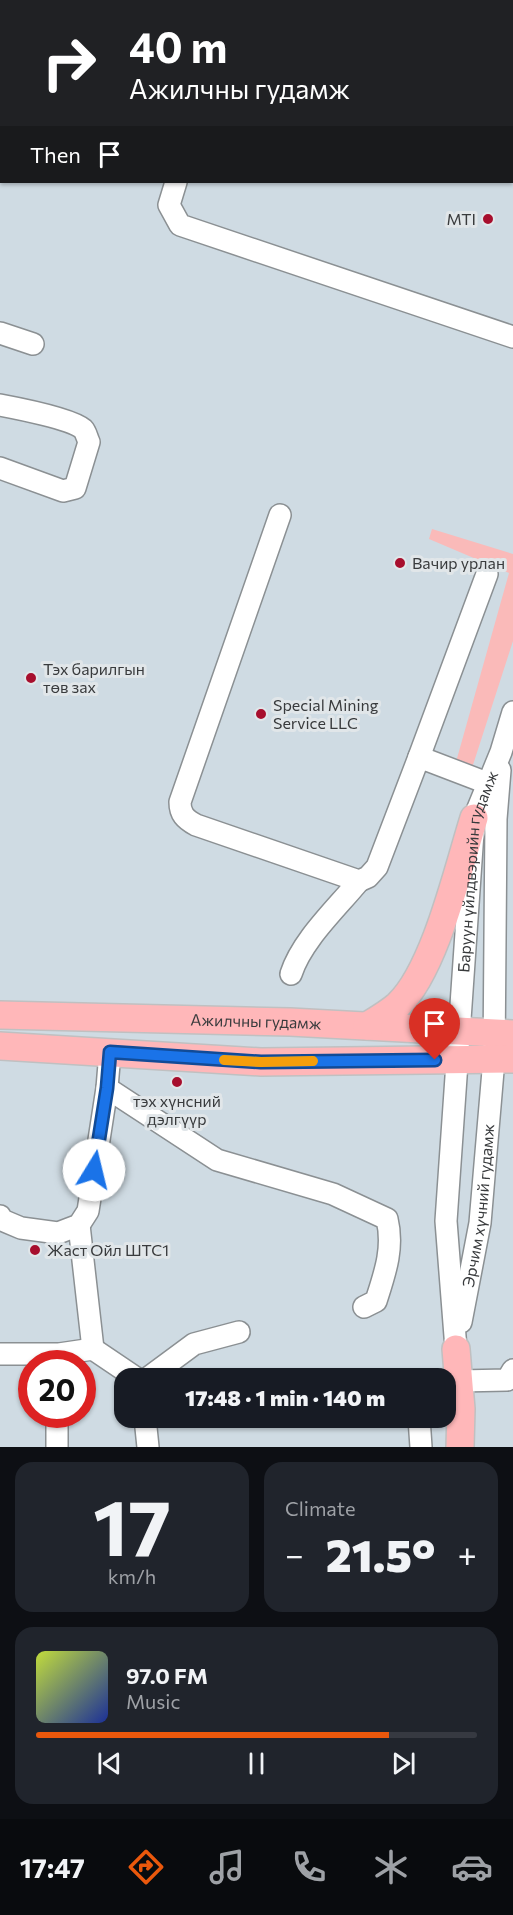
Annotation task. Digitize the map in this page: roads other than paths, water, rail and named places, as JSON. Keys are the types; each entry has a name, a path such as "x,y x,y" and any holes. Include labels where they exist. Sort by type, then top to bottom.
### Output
{"main road":[{"path":"368,1026 398,1005 419,976 437,937 474,818"},
{"name":"Ажилчны гудамж","path":"0,1016 278,1022 504,1033"},
{"path":"0,1046 261,1062 503,1059"},
{"name":"Эрчим хүчний гудамж","path":"456,1350 459,1381 456,1396"},
{"name":"Эрчим хүчний гудамж","path":"456,1426 460,1447"}],"street":[{"path":"176,183 169,205 180,225 513,337"},
{"path":"0,333 33,344"},
{"path":"0,405 29,410 76,426 83,430 89,442 75,488 69,491 63,491 0,468"},
{"path":"280,515 180,802 180,812 196,825 359,881"},
{"path":"291,974 303,948 359,881 368,877 377,867 487,574"},
{"name":"Баруун үйлдвэрийн гудамж","path":"457,1060 474,818 501,752 513,712"},
{"name":"Баруун үйлдвэрийн гудамж","path":"501,752 496,819 503,1059"},
{"path":"419,757 487,783"},
{"path":"0,1216 2,1220 21,1228 58,1233 79,1225 88,1211 107,1088 110,1052"},
{"name":"Эрчим хүчний гудамж","path":"456,1350 480,1223 503,1059"},
{"name":"Эрчим хүчний гудамж","path":"456,1350 446,1221 457,1060"},
{"path":"107,1088 217,1160 333,1194 387,1220 391,1234 389,1258 376,1301 364,1307"},
{"path":"79,1225 93,1349 121,1368"},
{"path":"162,1368 194,1344 238,1332"},
{"path":"0,1354 18,1356"},
{"path":"459,1381 507,1380 513,1370"},
{"path":"57,1428 57,1447"},
{"path":"145,1428 147,1447"},
{"path":"420,1428 421,1447"}],"place":[{"name":"MTI","path":"488,219"},
{"name":"Вачир урлан","path":"400,563"},
{"name":"Тэх барилгын төв зах","path":"31,678"},
{"name":"Special Mining Service LLC","path":"261,714"},
{"name":"тэх хүнсний дэлгүүр","path":"177,1082"},
{"name":"Жаст Ойл ШТС1","path":"35,1250"}]}
